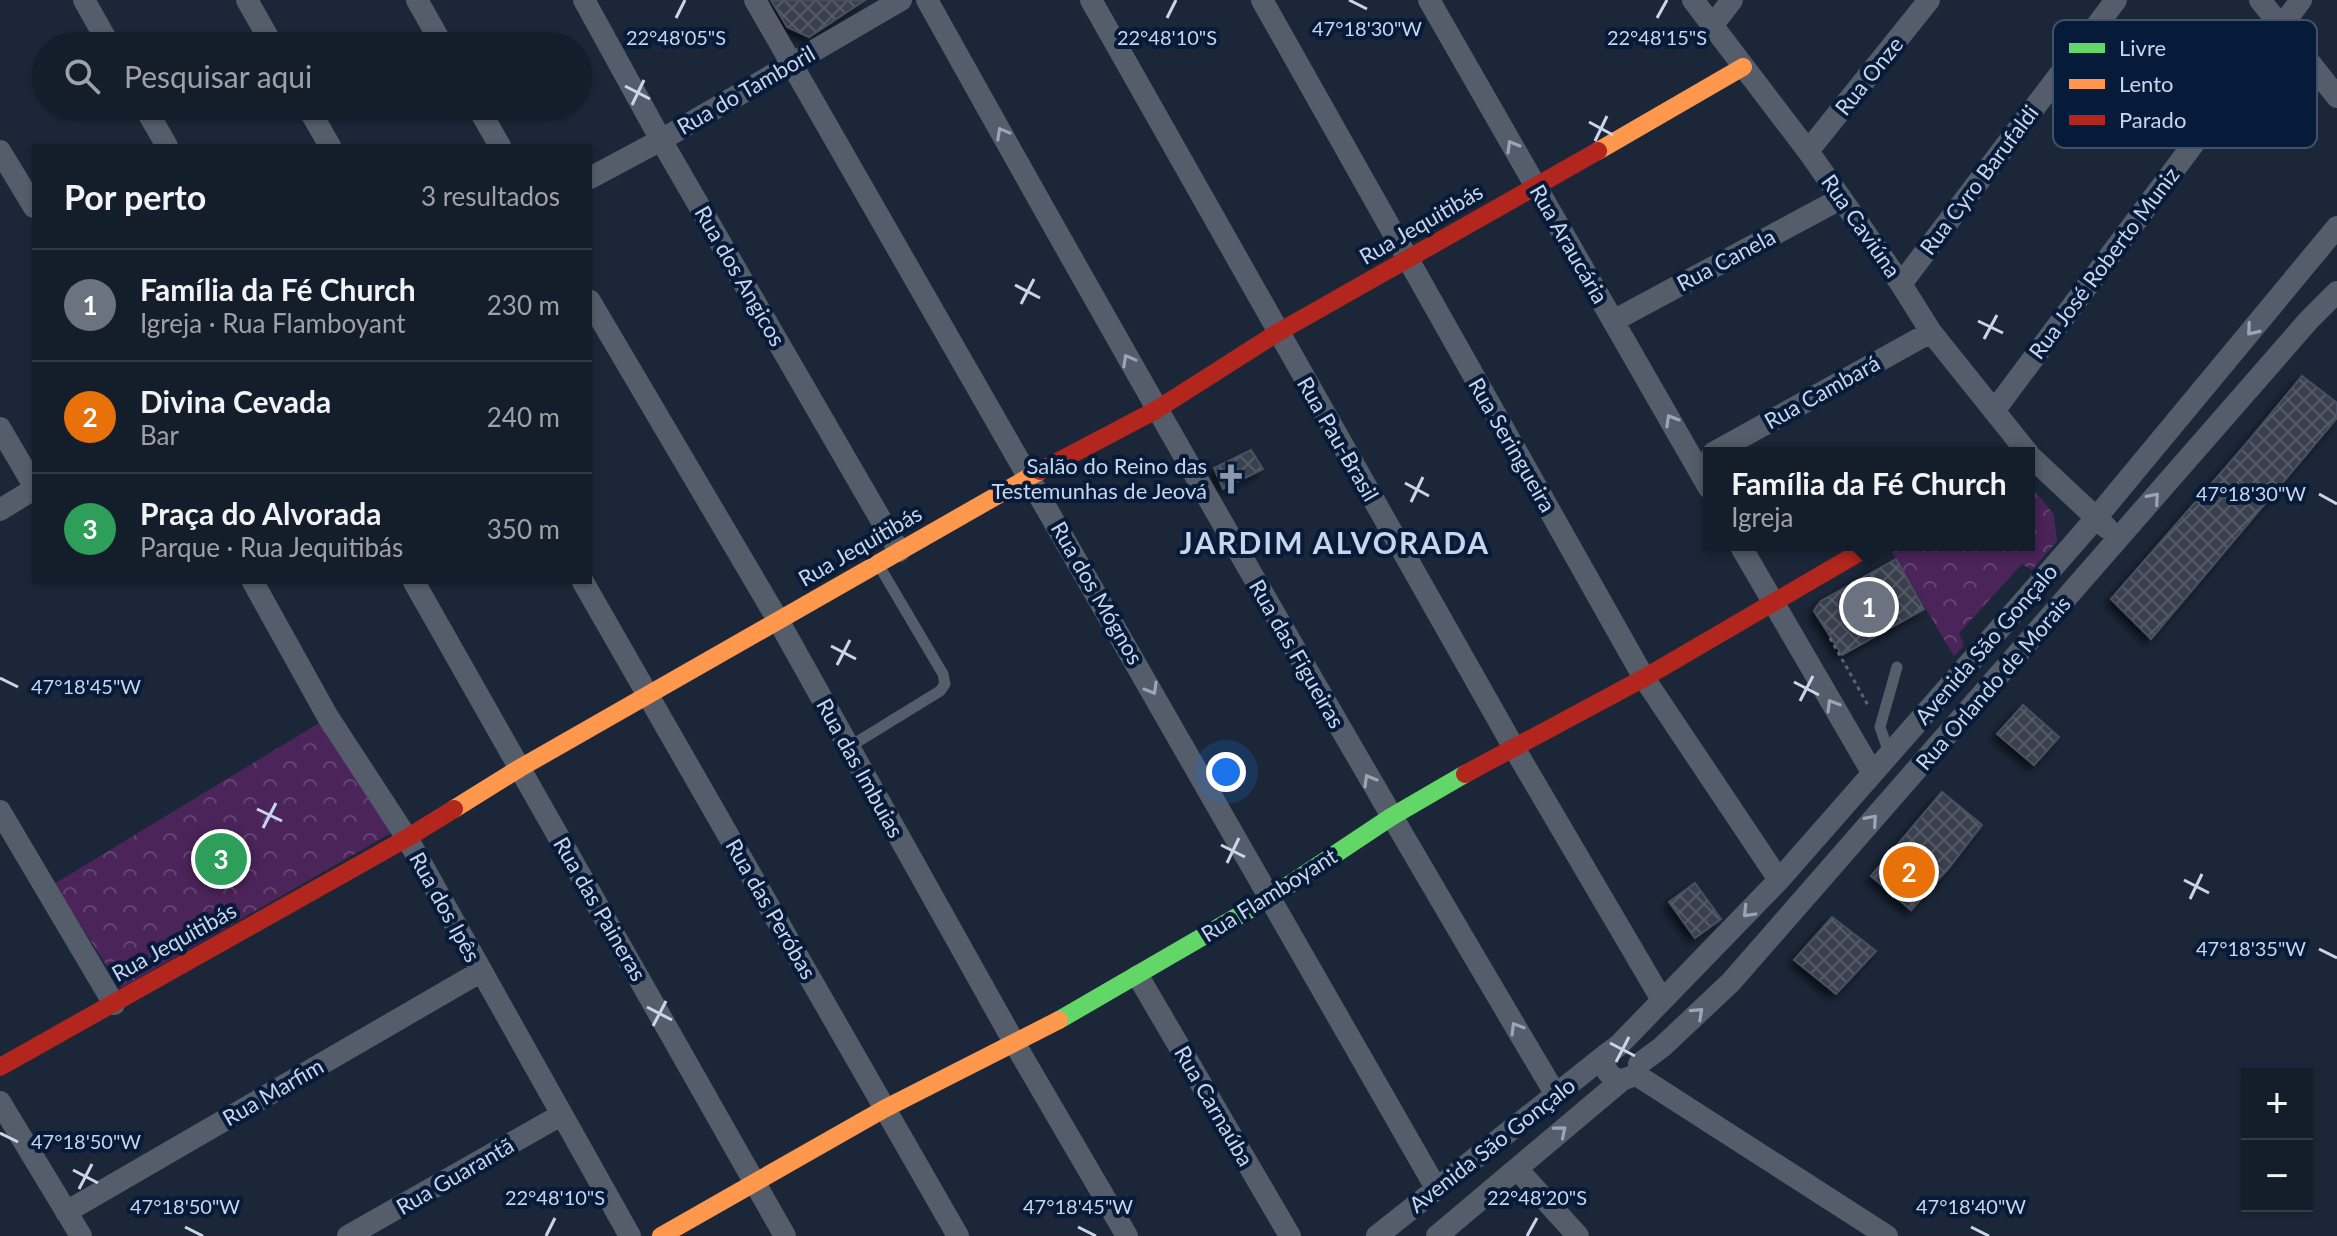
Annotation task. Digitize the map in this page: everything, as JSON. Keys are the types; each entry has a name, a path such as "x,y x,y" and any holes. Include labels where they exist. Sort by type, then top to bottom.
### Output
{"street":[{"path":"84,0 102,32"},
{"path":"247,0 265,32"},
{"path":"417,0 435,32"},
{"name":"Rua dos Angicos","path":"584,0 661,140 899,551"},
{"name":"Rua dos Mógnos","path":"755,0 1436,1188"},
{"name":"Rua do Tamboril","path":"592,177 901,0"},
{"name":"Rua das Figueiras","path":"927,0 1156,410 1556,1095"},
{"name":"Rua Pau-Brasil","path":"1091,0 1277,333 1662,1000"},
{"name":"Rua Seringueira","path":"1262,0 1644,678 1779,880"},
{"name":"Rua Araucária","path":"1429,0 1613,321 1703,453"},
{"name":"Rua Caviúna","path":"1693,0 1808,151 1931,332 2023,447"},
{"path":"1712,26 1732,0"},
{"name":"Rua Onze","path":"1808,151 1929,0"},
{"name":"Rua Cyro Barufaldi","path":"2101,20 2116,0"},
{"path":"2260,0 2275,20"},
{"name":"Rua José Roberto Muniz","path":"2285,20 2301,0"},
{"name":"Rua Jequitibás","path":"0,1067 407,838 520,768 1030,476 1156,410 1277,333 1408,261 1743,67"},
{"path":"2317,72 2337,97"},
{"name":"Rua Cyro Barufaldi","path":"1901,284 2053,83"},
{"path":"152,120 166,144"},
{"path":"315,120 329,144"},
{"path":"485,120 499,144"},
{"name":"Rua José Roberto Muniz","path":"1994,411 2189,148"},
{"path":"0,151 32,204"},
{"name":"Rua Canela","path":"1613,321 1840,199"},
{"name":"Avenida São Gonçalo","path":"1377,1236 1613,1050 1779,880 2096,518 2337,227"},
{"name":"Rua Orlando de Morais","path":"1632,1073 1731,982 2308,321 2337,292"},
{"path":"2282,294 2308,321"},
{"name":"Rua das Imbuias","path":"592,304 778,620 1015,1044 1127,1236"},
{"name":"Rua Cambará","path":"1724,447 1931,332"},
{"path":"0,428 32,484"},
{"name":"Rua Caviúna","path":"2035,460 2119,538"},
{"path":"0,510 32,489"},
{"path":"1743,551 1872,772"},
{"name":"Rua Flamboyant","path":"661,1236 884,1109 1015,1044 1138,976 1271,897 1391,817 1513,746 1644,678 1862,551"},
{"name":"Rua dos Ipês","path":"254,584 328,717 407,838 630,1236"},
{"name":"Rua das Paineras","path":"415,584 785,1236"},
{"name":"Rua das Peróbas","path":"584,584 958,1236"},
{"path":"1988,642 2007,665"},
{"path":"0,811 114,1004"},
{"name":"Rua Marfim","path":"66,1212 480,972"},
{"name":"Rua Carnaúba","path":"1138,976 1290,1236"},
{"path":"1613,1050 1605,1068 1609,1075 1632,1073 1887,1236"},
{"name":"Avenida São Gonçalo","path":"1437,1236 1632,1073"},
{"path":"0,1102 81,1236"},
{"name":"Rua Guarantã","path":"348,1236 561,1115"},
{"path":"1517,1169 1578,1236"}],"lane":[{"path":"849,747 940,691 945,684 943,674 878,563"},
{"path":"1889,753 1880,727 1897,667"}],"path":[{"path":"1830,638 1880,727"}],"green space":[{"path":"2035,491 2054,515 2057,541 2032,570 2022,564 1959,633 1964,646 1954,656 1892,552 2035,551"},
{"path":"324,720 391,833 121,988 54,884"}],"building":[{"path":"771,0 865,0 809,37 787,27"},
{"path":"2302,376 2337,403 2337,418 2151,639 2111,599"},
{"name":"Salão do Reino das Testemunhas de Jeová","path":"1251,450 1263,469 1223,489 1214,468"},
{"path":"1896,559 1924,609 1842,655 1814,611 1821,601"},
{"path":"2023,705 2059,737 2034,765 1997,734"},
{"path":"1942,792 1982,825 1911,910 1871,876"},
{"path":"1695,883 1721,919 1695,938 1669,902"},
{"path":"1832,917 1876,951 1836,994 1794,960"}],"traffic: fast":[{"path":"1059,1020 1271,897 1391,817 1465,774"}],"traffic: slow":[{"path":"1598,151 1743,67"},
{"path":"454,809 520,768 1040,471"},
{"path":"661,1236 884,1109 1059,1020"}],"traffic: jam":[{"path":"1040,471 1156,410 1277,333 1598,151"},
{"path":"1465,774 1644,678 1862,551"},
{"path":"0,1067 454,809"}],"place":[{"name":"Salão do Reino das Testemunhas de Jeová","path":"1231,479"},
{"name":"Família da Fé Church","path":"1869,607"},
{"name":"Praça do Alvorada","path":"221,859"},
{"name":"Divina Cevada","path":"1909,872"}],"district":[{"name":"JARDIM ALVORADA","path":"1335,544"}]}
